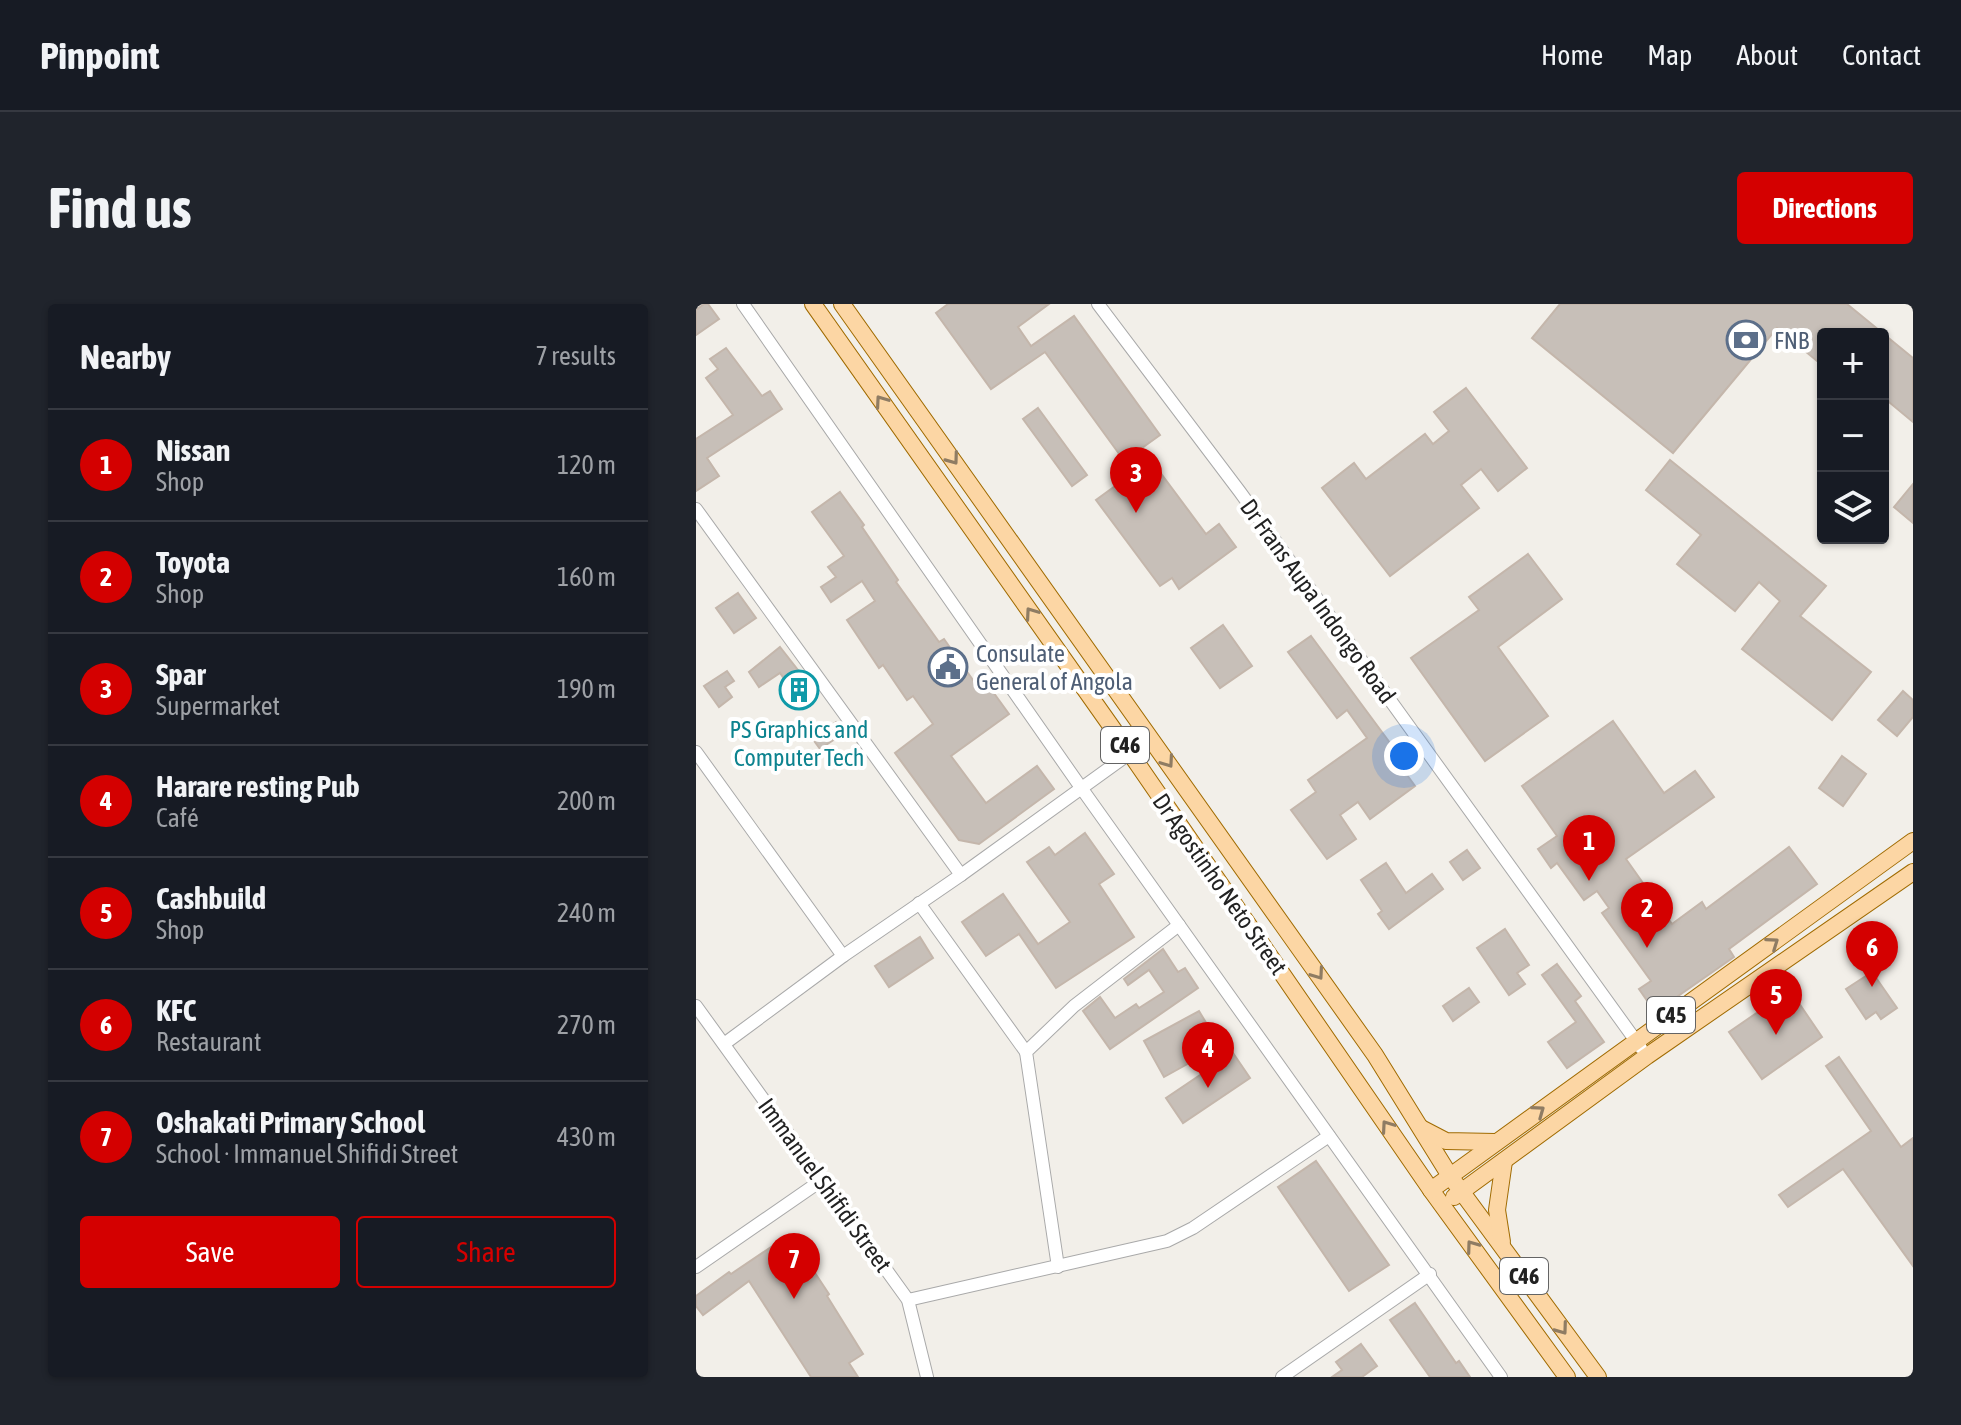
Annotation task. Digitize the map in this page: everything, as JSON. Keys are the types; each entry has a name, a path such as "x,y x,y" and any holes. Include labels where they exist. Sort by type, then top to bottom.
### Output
{"main road":[{"name":"Dr Agostinho Neto Street","path":"813,304 1130,753 1431,1190"},
{"name":"Dr Agostinho Neto Street","path":"842,304 1375,1055 1450,1176"},
{"name":"C45","path":"1431,1190 1913,841"},
{"name":"C45","path":"1443,1206 1647,1056 1913,872"},
{"path":"1420,1127 1446,1141 1495,1142"},
{"path":"1502,1247 1497,1210 1504,1161"},
{"name":"C46","path":"1450,1176 1598,1377"},
{"name":"C46","path":"1431,1190 1567,1377"}],"street":[{"path":"743,304 1082,789 1501,1377"},
{"name":"Dr Frans Aupa Indongo Road","path":"1098,304 1240,492 1647,1056"},
{"path":"696,509 961,875"},
{"path":"724,1044 1151,738"},
{"path":"696,752 843,956"},
{"path":"919,903 1026,1052 1058,1267"},
{"path":"1026,1052 1074,1006 1179,925"},
{"name":"Immanuel Shifidi Street","path":"696,1006 908,1300 927,1377"},
{"path":"908,1300 1167,1241 1181,1235 1329,1136"},
{"path":"696,1267 822,1180"},
{"path":"1282,1377 1430,1274"}],"building":[{"path":"708,304 719,319 696,335 696,310"},
{"path":"948,304 1049,304 1018,327 1031,346 1074,316 1160,435 1142,448 1206,534 1219,524 1236,547 1179,589 1172,578 1160,586 1096,500 1133,473 1045,352 991,389 936,313"},
{"path":"1560,304 1847,304 1876,328 1817,328 1817,361 1777,328 1673,453 1532,338"},
{"path":"1889,338 1913,358 1913,422 1889,402"},
{"path":"726,348 762,396 770,391 782,409 707,458 719,476 696,491 696,439 733,415 706,378 718,369 710,359"},
{"path":"1466,388 1527,468 1498,491 1481,469 1461,485 1479,508 1390,576 1322,488 1354,463 1366,479 1425,434 1433,444 1449,431 1434,412"},
{"path":"1038,408 1087,475 1072,486 1023,419"},
{"path":"1670,460 1826,586 1800,616 1871,672 1832,720 1742,649 1780,601 1759,582 1735,611 1677,564 1701,535 1646,490"},
{"path":"1913,484 1913,523 1894,507"},
{"path":"840,492 864,525 862,527 898,580 896,582 939,642 944,639 980,690 988,685 1009,714 951,756 986,803 1037,766 1054,789 979,844 959,840 895,753 933,724 913,696 907,700 883,665 879,668 847,620 875,601 862,581 831,602 821,587 836,577 828,567 844,556 812,512"},
{"path":"1528,554 1562,599 1498,647 1548,716 1485,761 1411,658 1479,610 1469,597"},
{"path":"738,593 756,618 734,633 716,608"},
{"path":"1223,625 1252,666 1220,688 1191,648"},
{"path":"1311,636 1393,747 1389,750 1415,786 1370,819 1358,802 1340,815 1356,839 1327,859 1291,810 1316,792 1308,780 1367,738 1347,710 1337,718 1288,652"},
{"path":"780,647 801,674 798,677 809,692 798,699 780,673 759,687 749,672"},
{"path":"727,671 734,681 725,687 732,697 719,707 704,686"},
{"path":"1903,691 1913,700 1913,717 1897,736 1878,720"},
{"path":"1613,721 1664,793 1695,771 1714,797 1626,859 1672,924 1702,902 1706,909 1789,847 1817,884 1729,949 1734,957 1655,1012 1639,989 1651,981 1602,913 1609,908 1597,891 1584,900 1557,863 1551,868 1538,849 1557,836 1522,786"},
{"path":"836,722 844,733 820,749 812,738"},
{"path":"1842,756 1866,774 1843,806 1819,788"},
{"path":"1085,833 1114,874 1099,884 1134,937 1056,988 1019,934 986,956 962,922 1003,894 1038,944 1070,922 1027,862 1049,847 1055,855"},
{"path":"1467,850 1480,868 1463,880 1450,862"},
{"path":"1386,863 1406,893 1432,874 1443,889 1389,929 1378,914 1382,911 1361,880"},
{"path":"1505,929 1529,965 1517,973 1525,984 1509,995 1477,948"},
{"path":"920,937 933,958 889,987 875,966"},
{"path":"1163,949 1178,972 1185,968 1198,988 1110,1049 1083,1011 1100,997 1115,1018 1136,1004 1139,1008 1164,992 1149,970 1128,985 1124,979"},
{"path":"1557,964 1581,996 1575,1001 1604,1042 1567,1068 1548,1042 1576,1022 1542,975"},
{"path":"1872,972 1897,1008 1881,1019 1876,1012 1866,1019 1846,989"},
{"path":"1469,988 1479,1002 1453,1021 1443,1006"},
{"path":"1790,990 1822,1037 1762,1079 1729,1032"},
{"path":"1199,1011 1220,1046 1164,1077 1144,1041"},
{"path":"1233,1053 1250,1078 1183,1123 1166,1098"},
{"path":"1839,1057 1901,1147 1913,1138 1913,1266 1843,1169 1788,1207 1779,1195 1871,1131 1826,1066"},
{"path":"1316,1161 1389,1265 1349,1291 1278,1187"},
{"path":"786,1237 802,1260 805,1258 829,1294 827,1296 863,1354 849,1363 858,1377 811,1377 749,1281 703,1315 696,1306 696,1296"},
{"path":"1415,1303 1456,1363 1459,1361 1470,1377 1430,1377 1390,1320"},
{"path":"1361,1344 1377,1366 1362,1377 1332,1377 1342,1370 1336,1362"}],"place":[{"name":"FNB","path":"1746,340"},
{"name":"Spar","path":"1136,513"},
{"name":"Consulate General of Angola","path":"948,667"},
{"name":"PS Graphics and Computer Tech","path":"799,690"},
{"name":"Nissan","path":"1589,881"},
{"name":"Toyota","path":"1647,948"},
{"name":"KFC","path":"1872,987"},
{"name":"Cashbuild","path":"1776,1035"},
{"name":"Harare resting Pub","path":"1208,1088"},
{"name":"Oshakati Primary School","path":"794,1299"}]}
